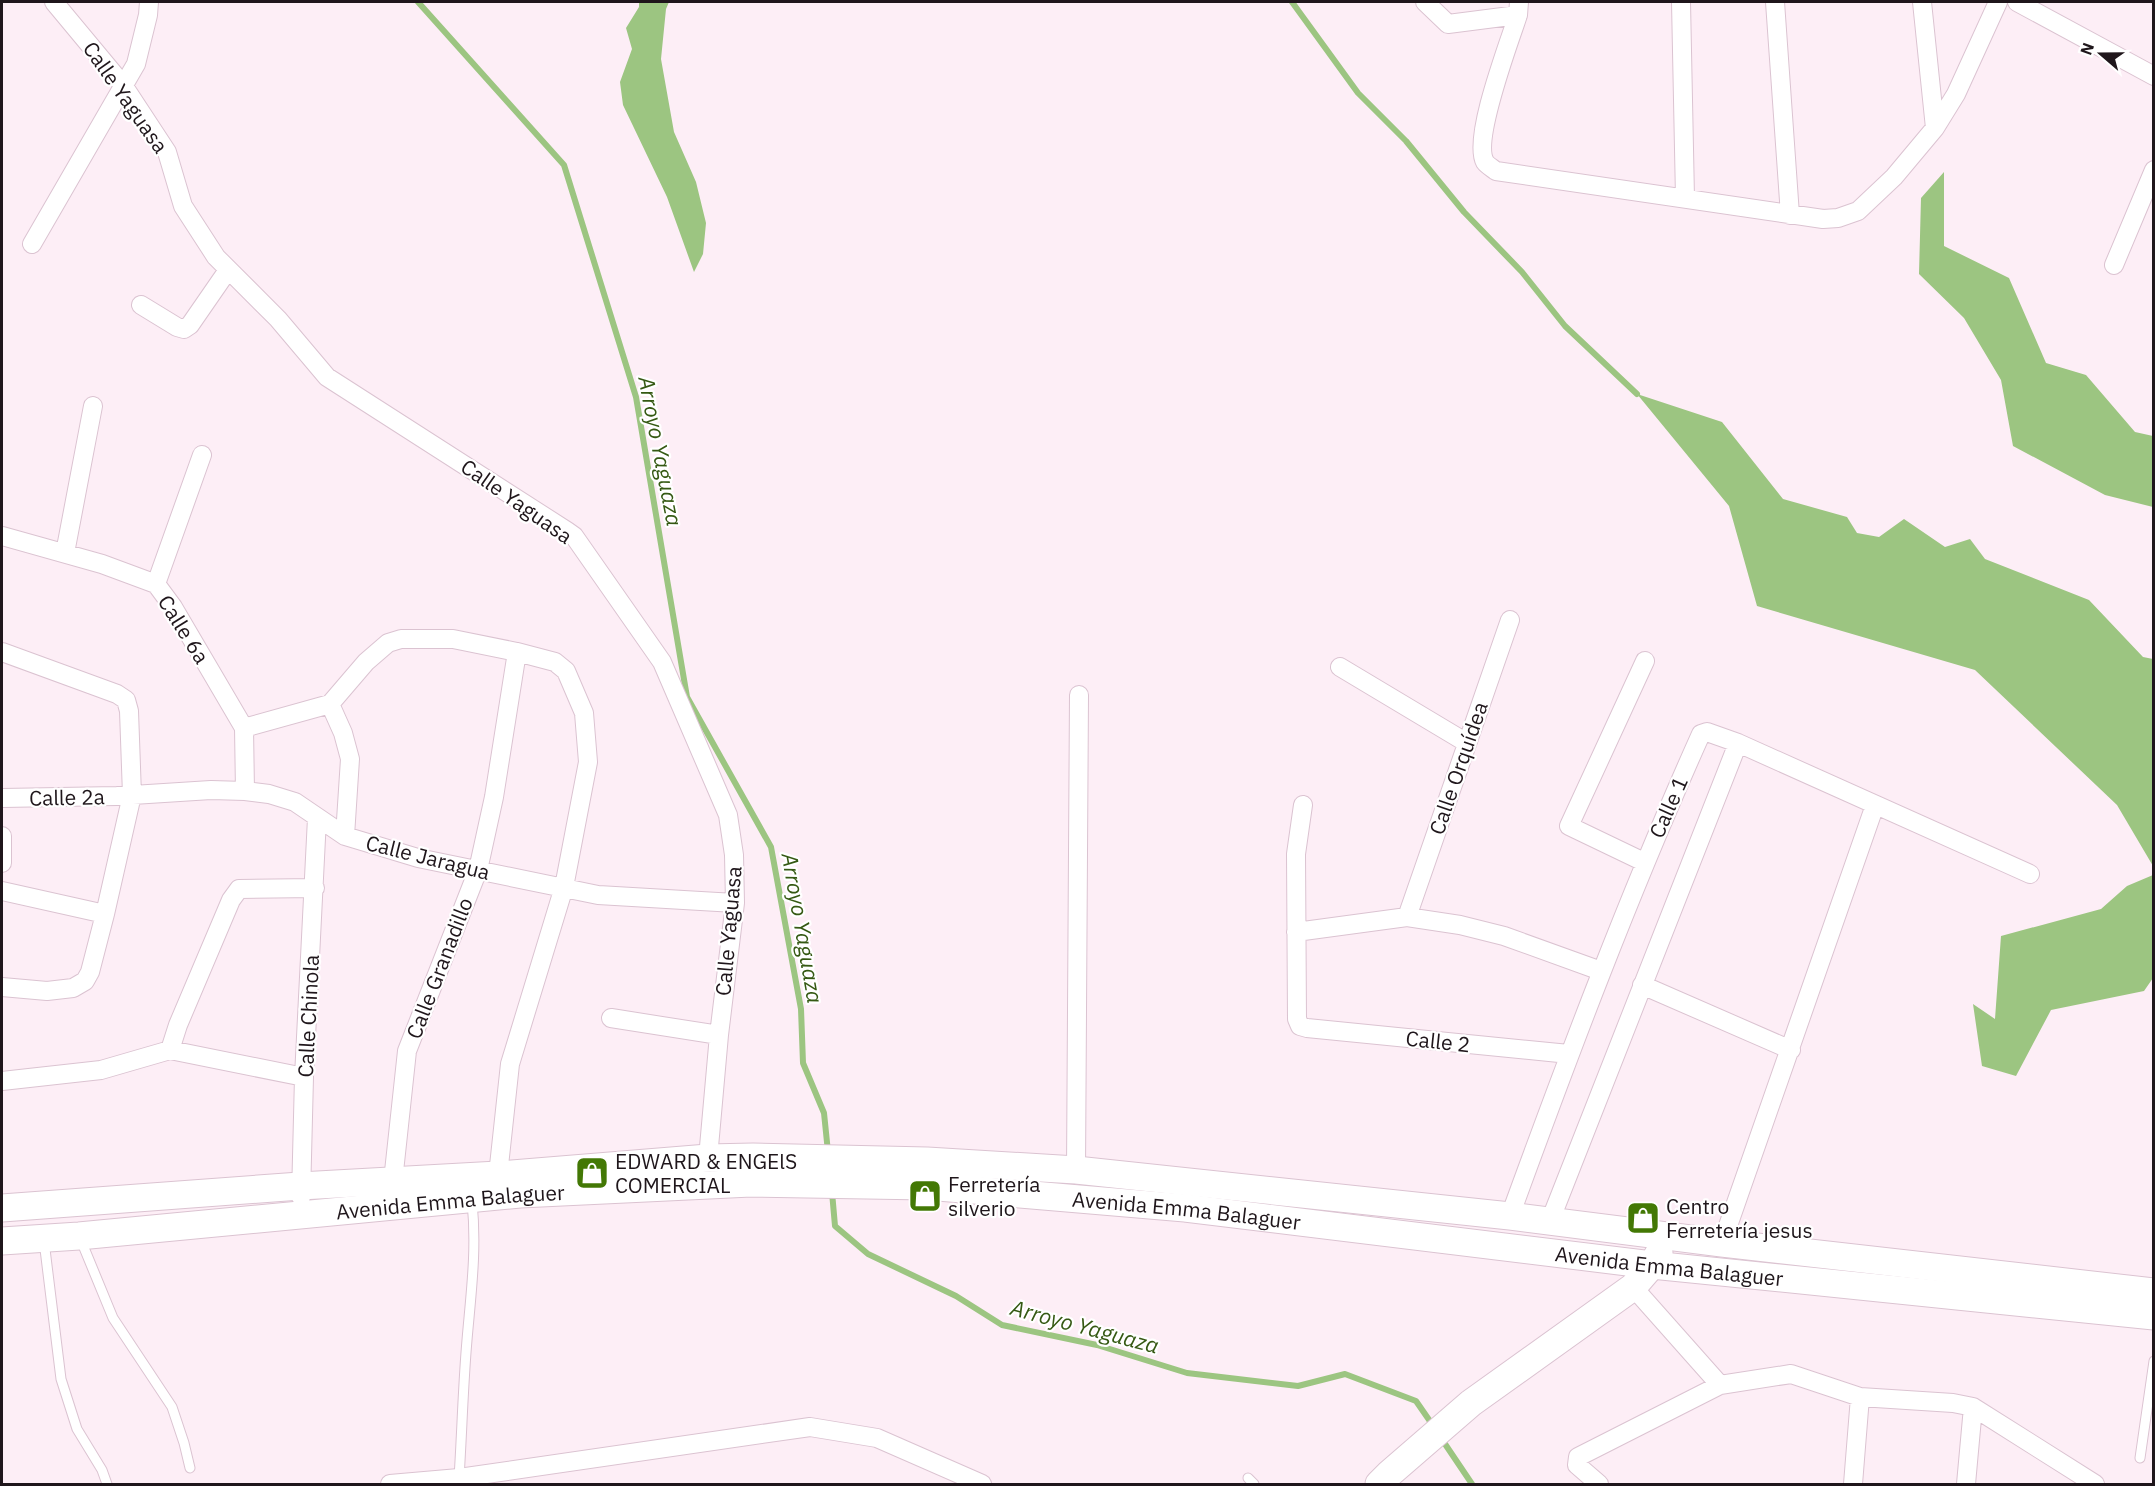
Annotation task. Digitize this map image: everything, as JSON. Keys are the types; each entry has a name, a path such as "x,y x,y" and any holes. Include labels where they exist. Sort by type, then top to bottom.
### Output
{"street":[{"name":"Calle Yaguasa","path":"54,2 123,85 169,154 186,211 216,257 278,319 332,381 574,536 662,662 728,815 734,855 735,903 719,1035 708,1158"},
{"path":"32,244 136,64 149,2"},
{"path":"1425,2 1448,24 1518,8 1485,120 1482,149 1485,163 1496,171 1790,215 1838,218 1858,211 1894,177 1935,128 1956,94 1998,2"},
{"path":"1681,2 1684,198"},
{"path":"1775,2 1790,215"},
{"path":"1922,2 1935,128"},
{"path":"2017,2 2154,76"},
{"path":"2114,264 2154,170"},
{"path":"141,305 184,329 190,325 228,270"},
{"path":"65,553 93,406"},
{"path":"156,584 202,455"},
{"name":"Calle 6a","path":"2,536 65,553 156,584 173,608 244,728 245,791"},
{"name":"Calle Orquídea","path":"1407,917 1510,620"},
{"path":"244,728 330,704 366,662 388,643 400,639 453,639 555,662 566,671 584,713 588,762 564,887 510,1064 498,1175"},
{"path":"2,652 117,694 126,700 129,711 132,795 105,914 90,972 85,981 73,988 47,992 2,987"},
{"name":"Calle Granadillo","path":"393,1181 407,1051 478,870 494,797 517,652"},
{"path":"1644,862 1569,826 1645,661"},
{"path":"1340,667 1467,743"},
{"path":"1076,1170 1079,695"},
{"path":"330,704 343,732 350,759 345,836"},
{"name":"Calle 1","path":"1510,1216 1569,1054 1644,862 1701,734 1707,732 1738,743 2030,874"},
{"path":"1550,1221 1738,743"},
{"name":"Calle Jaragua","path":"132,795 211,790 269,794 295,802 345,836 418,858 598,895 735,903"},
{"name":"Calle 2a","path":"2,798 132,795"},
{"path":"1303,805 1296,854 1296,932 1407,917 1460,925 1504,936 1601,971"},
{"path":"1722,1243 1875,805"},
{"name":"Calle Chinola","path":"302,1215 300,1186 304,1077 317,818"},
{"path":"2,836 2,863"},
{"path":"170,1050 178,1025 231,900 239,889 315,888"},
{"path":"2,891 105,914"},
{"name":"Calle 2","path":"1296,932 1297,1019 1300,1026 1569,1054"},
{"path":"1642,985 1791,1050"},
{"path":"611,1018 719,1035"},
{"path":"2,1081 101,1070 170,1050 304,1077"},
{"name":"Avenida Emma Balaguer","path":"2,1208 300,1186 498,1175 708,1158 752,1170"},
{"name":"Avenida Emma Balaguer","path":"2,1241 302,1215 752,1170 927,1174 1076,1170 1186,1195 1652,1265 2154,1316"},
{"name":"Avenida Emma Balaguer","path":"927,1174 1186,1195 1510,1216 1722,1243 2154,1292"},
{"path":"1384,1479 1471,1403 1633,1287 1652,1265 1668,1236"},
{"path":"1633,1287 1720,1385"},
{"path":"1599,1485 1577,1465 1578,1457 1720,1385 1791,1374 1860,1397 1953,1403 1973,1407 2089,1483"},
{"path":"1853,1485 1860,1397"},
{"path":"1966,1485 1973,1407"},
{"path":"390,1485 459,1478 810,1427 877,1438 945,1477 982,1485"}],"lane":[{"path":"459,1478 467,1340 473,1295 475,1228 472,1198"},
{"path":"79,1236 113,1318 172,1407 190,1468"},
{"path":"44,1238 61,1379 77,1430 102,1470 107,1485"},
{"path":"2140,1458 2154,1361"}],"shaded area":[{"path":"639,2 669,2 666,9 661,59 674,132 696,182 706,223 703,254 694,272 667,197 623,105 620,82 632,49 626,28 639,7"},
{"path":"1944,172 1944,246 2009,278 2046,363 2086,375 2135,432 2153,436 2153,507 2105,495 2013,446 2001,380 1964,318 1919,274 1921,198"},
{"path":"1637,394 1722,422 1783,499 1847,517 1857,533 1879,537 1904,519 1945,547 1970,539 1985,559 2089,600 2143,657 2153,659 2153,866 2117,805 1975,670 1757,606 1729,506"},
{"path":"2153,875 2153,978 2144,991 2051,1010 2016,1076 1982,1066 1973,1004 1995,1019 2001,936 2101,909 2127,886"}],"waterway":[{"name":"Arroyo Yaguaza","path":"418,2 564,165 636,397 687,697 771,847 801,1009 803,1063 824,1113 828,1152"},
{"path":"1292,2 1358,93 1406,141 1464,212 1522,272 1565,326 1637,394"},
{"name":"Arroyo Yaguaza","path":"832,1192 835,1226 868,1254 956,1296 1002,1325 1097,1345 1187,1373 1298,1386 1345,1374 1416,1401 1434,1427"},
{"name":"Arroyo Yaguaza","path":"1441,1438 1472,1484"}],"place":[{"name":"EDWARD & ENGElS COMERCIAL","path":"592,1173"},
{"name":"Ferretería silverio","path":"925,1196"},
{"name":"Centro Ferretería jesus","path":"1643,1218"}]}
